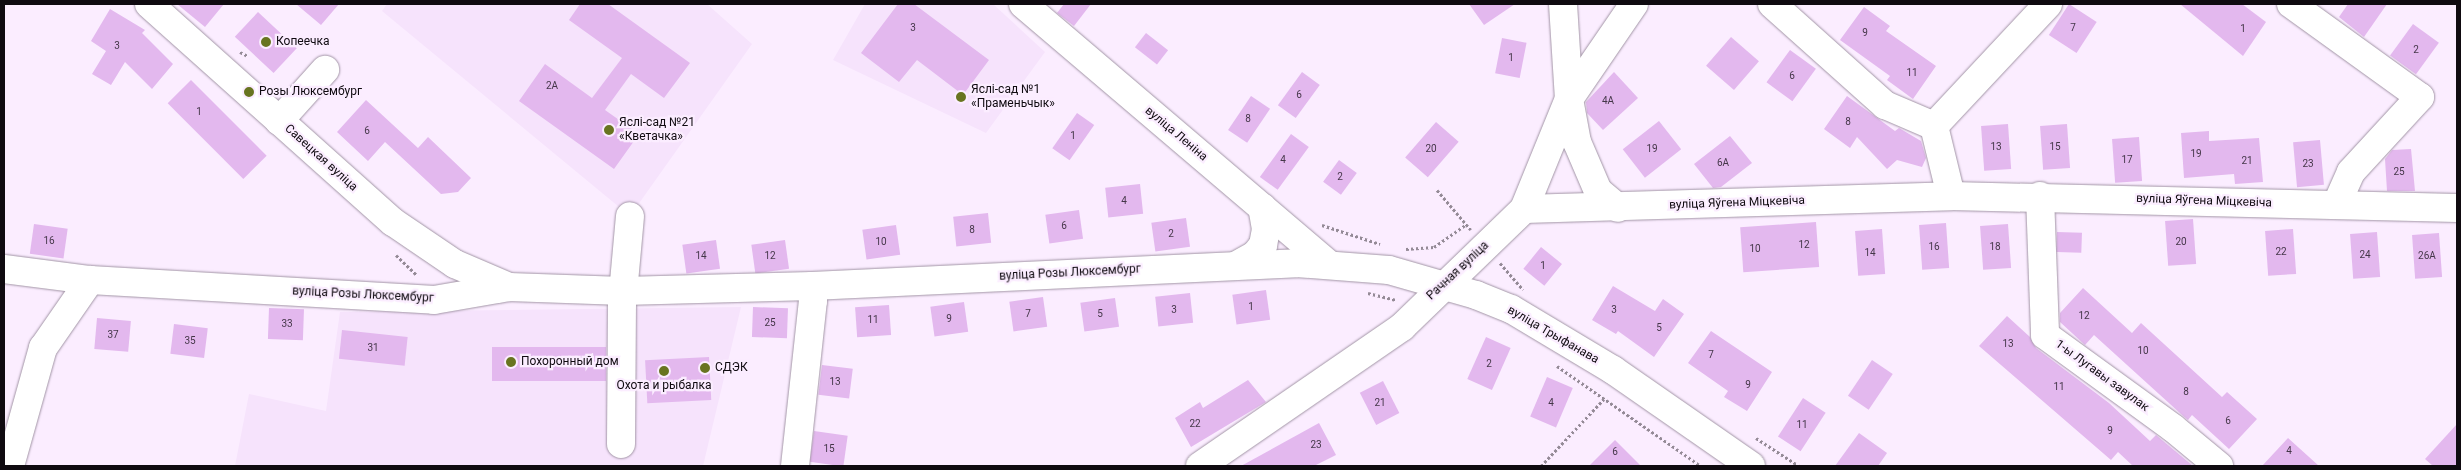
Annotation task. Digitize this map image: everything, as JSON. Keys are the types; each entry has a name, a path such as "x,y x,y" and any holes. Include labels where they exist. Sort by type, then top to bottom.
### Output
{"street":[{"name":"Савецкая вуліца","path":"149,4 393,222 455,264 509,287"},
{"name":"вуліца Леніна","path":"1023,4 1329,264"},
{"path":"1563,4 1569,99 1577,142 1598,191 1618,208"},
{"name":"Рачная вуліца","path":"1200,466 1402,327 1524,209 1569,99 1634,4"},
{"path":"1772,4 1884,105 1934,126"},
{"path":"1934,126 2048,4"},
{"path":"2291,4 2420,97 2351,172 2337,204"},
{"path":"280,121 326,70"},
{"path":"1934,126 1951,196"},
{"name":"вуліца Яўгена Міцкевіча","path":"1524,209 1618,208 1951,196 2040,196 2457,208"},
{"name":"1-ы Лугавы завулак","path":"2040,196 2045,335 2173,428 2219,466"},
{"path":"1237,265 1254,255 1263,245 1266,229 1262,207"},
{"path":"621,444 623,290 630,216"},
{"name":"вуліца Розы Люксембург","path":"4,269 90,280 434,300 509,287 623,290 812,286 1237,265 1329,264"},
{"name":"вуліца Трыфанава","path":"1329,264 1389,270 1445,285 1511,309 1623,378 1751,466"},
{"path":"10,466 43,348 90,280"},
{"path":"795,466 813,301 812,286"}],"path":[{"path":"1315,222 1389,247"},
{"path":"1398,250 1434,247 1466,225"},
{"path":"1550,362 1701,466"},
{"path":"1541,466 1623,378"}],"shaded area":[{"name":"Яслі-сад №21 «Кветачка»","path":"387,4 707,4 752,44 630,216 382,11"},
{"name":"Яслі-сад №1 «Праменьчык»","path":"865,4 993,4 1045,52 986,133 833,60"},
{"path":"741,307 703,466 235,466 249,394 326,411 340,312"}],"building":[{"path":"177,4 224,4 205,27"},
{"path":"296,4 339,4 321,25"},
{"path":"580,4 608,4 690,63 664,98 631,74 605,110 639,134 614,169 519,101 545,64 592,98 622,58 569,20"},
{"path":"898,4 914,4 989,60 963,95 917,60 899,82 861,53"},
{"path":"1064,4 1091,4 1074,26 1057,13"},
{"path":"1469,4 1515,4 1484,25"},
{"path":"2069,4 2097,22 2077,53 2049,35"},
{"path":"2180,4 2242,4 2266,22 2243,56"},
{"path":"2348,4 2387,4 2364,37 2339,17"},
{"path":"1864,7 1890,26 1886,31 1936,66 1913,99 1887,80 1890,76 1840,40"},
{"path":"110,9 145,30 142,33 173,64 152,89 125,62 111,85 92,74 106,51 91,41"},
{"name":"Копеечка","path":"258,12 297,48 274,73 235,37"},
{"path":"2413,24 2439,43 2416,74 2390,56"},
{"path":"1146,33 1168,50 1157,64 1135,47"},
{"path":"1731,37 1759,61 1734,90 1706,66"},
{"path":"1502,38 1527,43 1520,78 1495,73"},
{"path":"1790,50 1816,69 1792,101 1766,82"},
{"path":"1302,72 1320,85 1296,118 1278,105"},
{"path":"1614,72 1638,98 1603,130 1587,113 1586,102"},
{"path":"191,80 267,156 243,179 168,103"},
{"path":"1251,96 1270,109 1247,143 1228,130"},
{"path":"1847,96 1895,131 1899,128 1921,141 1926,158 1922,167 1897,160 1887,169 1857,137 1850,148 1824,129"},
{"path":"366,100 418,148 428,137 471,178 458,192 441,194 385,142 368,161 337,132"},
{"path":"1077,113 1094,125 1070,160 1052,148"},
{"path":"1659,121 1681,149 1645,178 1623,149"},
{"path":"1436,122 1459,142 1428,177 1405,157"},
{"path":"2008,124 2011,169 1984,171 1981,126"},
{"path":"2067,124 2070,168 2043,170 2040,126"},
{"path":"2209,131 2209,141 2259,138 2263,182 2235,184 2234,174 2184,178 2181,133"},
{"path":"1291,134 1309,147 1278,190 1260,177"},
{"path":"1730,136 1752,163 1721,187 1713,188 1694,164"},
{"path":"2139,137 2142,181 2115,183 2112,139"},
{"path":"2320,140 2324,185 2297,187 2293,142"},
{"path":"2411,149 2415,191 2387,191 2385,159 2392,150"},
{"path":"1339,160 1357,173 1341,195 1323,182"},
{"path":"1140,184 1143,214 1108,217 1105,188"},
{"path":"1079,210 1083,239 1049,243 1045,215"},
{"path":"988,213 991,243 956,246 953,217"},
{"path":"1186,218 1190,247 1155,252 1151,223"},
{"path":"2193,219 2196,264 2168,266 2165,221"},
{"path":"1816,222 1819,267 1743,272 1740,227"},
{"path":"1946,223 1949,268 1922,270 1919,225"},
{"path":"34,224 68,229 63,258 30,254"},
{"path":"2008,224 2011,268 1983,270 1980,226"},
{"path":"896,225 900,255 867,259 862,230"},
{"path":"1882,229 1885,274 1858,276 1855,231"},
{"path":"2293,229 2296,274 2268,276 2265,231"},
{"path":"2057,232 2082,233 2081,253 2056,252"},
{"path":"2377,232 2380,277 2353,279 2350,234"},
{"path":"2439,233 2442,277 2415,279 2412,235"},
{"path":"716,240 720,269 686,273 682,245"},
{"path":"785,240 789,269 755,273 751,245"},
{"path":"1541,247 1562,264 1544,286 1523,269"},
{"path":"1613,286 1655,311 1663,299 1684,314 1654,357 1618,331 1616,334 1592,320"},
{"path":"2083,288 2132,333 2141,323 2222,397 2227,392 2257,419 2229,449 2192,415 2188,420 2094,335 2085,345 2060,322 2060,313"},
{"path":"1266,290 1270,320 1237,324 1232,295"},
{"path":"1190,293 1193,323 1158,326 1155,297"},
{"path":"1043,297 1047,327 1014,331 1009,302"},
{"path":"1115,298 1119,327 1084,332 1080,303"},
{"path":"964,302 968,332 935,336 930,307"},
{"path":"889,305 891,335 857,337 855,307"},
{"path":"753,307 788,308 787,338 752,337"},
{"path":"269,308 304,309 303,340 268,339"},
{"path":"2007,316 2030,337 2036,348 2109,403 2150,441 2156,435 2193,466 2133,466 2118,452 2111,460 1979,346"},
{"path":"97,318 131,321 128,352 94,349"},
{"path":"174,324 208,328 204,358 170,354"},
{"path":"342,330 408,337 405,366 339,359"},
{"path":"1711,331 1772,372 1747,411 1724,397 1728,391 1688,363"},
{"path":"1486,337 1511,348 1492,390 1467,379"},
{"path":"492,347 606,347 606,381 492,381"},
{"path":"709,357 711,400 647,403 645,360"},
{"path":"1872,360 1893,374 1869,410 1848,396"},
{"path":"822,365 853,369 849,399 818,395"},
{"path":"1547,377 1573,388 1556,428 1530,417"},
{"path":"1248,380 1266,402 1191,447 1175,418 1200,402 1203,408"},
{"path":"1383,381 1399,413 1376,425 1360,393"},
{"path":"1803,398 1826,413 1801,451 1778,437"},
{"path":"1319,423 1336,455 1314,466 1241,466"},
{"path":"2457,424 2457,466 2433,466 2425,459"},
{"path":"814,431 848,436 843,466 810,462"},
{"path":"1859,433 1887,453 1878,466 1835,466"},
{"path":"2288,438 2319,466 2262,466"},
{"path":"1615,440 1641,466 1589,466"}],"place":[{"name":"Копеечка","path":"266,42"},
{"name":"Розы Люксембург","path":"249,92"},
{"name":"Яслі-сад №1 «Праменьчык»","path":"961,97"},
{"name":"Яслі-сад №21 «Кветачка»","path":"609,130"},
{"name":"Похоронный дом","path":"511,362"},
{"name":"СДЭК","path":"705,368"},
{"name":"Охота и рыбалка","path":"664,371"}]}
